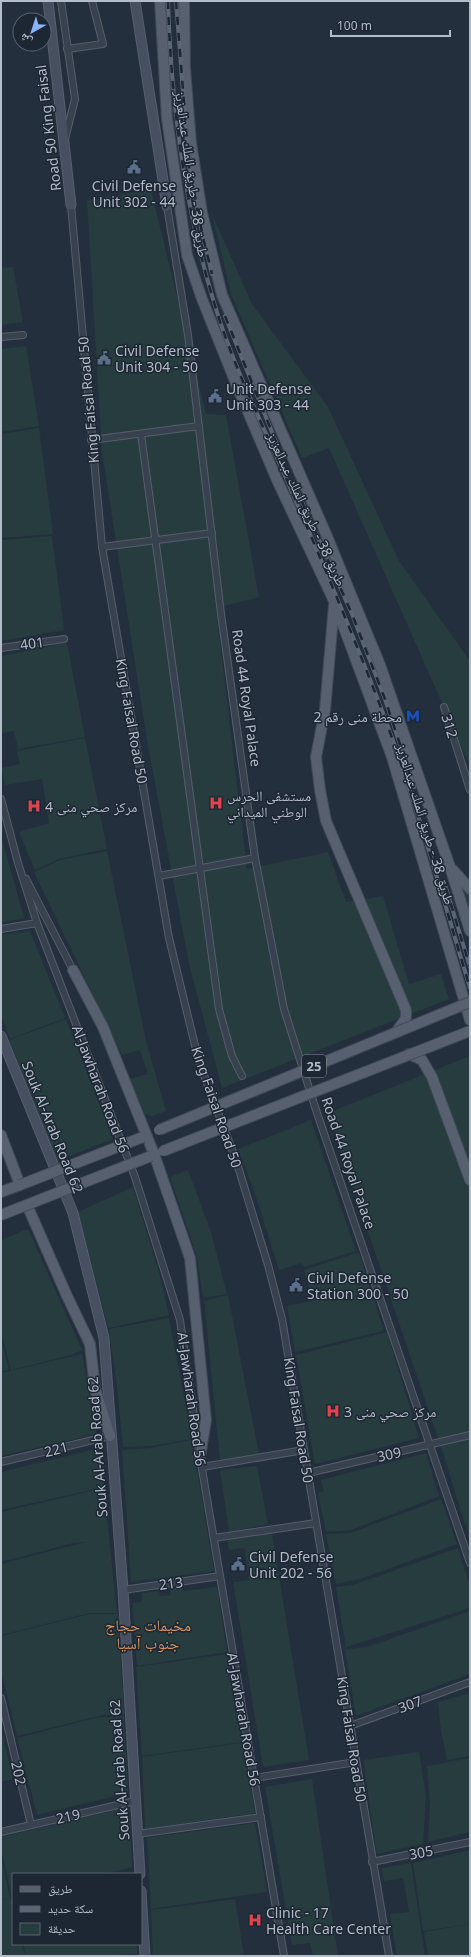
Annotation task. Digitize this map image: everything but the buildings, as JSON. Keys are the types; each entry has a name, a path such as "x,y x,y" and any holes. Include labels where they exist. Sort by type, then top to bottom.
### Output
{"main road":[{"name":"Road 50 King Faisal","path":"48,1 71,205"},
{"name":"Road 44 Royal Palace","path":"135,1 167,206"},
{"name":"طريق 38 - طريق الملك عبدالعزيز","path":"160,1 167,119 187,255 202,299 237,386 277,480 334,601 392,757 470,1020"},
{"name":"طريق 38 - طريق الملك عبدالعزيز","path":"184,1 185,68 191,143 202,213 222,295 326,534 380,665 450,867 470,931"},
{"path":"334,601 325,710 316,757 326,821 406,1010 406,1018 397,1031"},
{"path":"450,867 468,884"},
{"path":"73,970 103,1027 145,1136 156,1154 190,1258 206,1420 201,1462"},
{"name":"25","path":"145,1136 470,1002"},
{"name":"25","path":"1,1215 470,1031"},
{"name":"Souk Al-Arab Road 62","path":"1,1036 73,1213 104,1338 140,1873"},
{"path":"409,1054 422,1060 432,1077 470,1180"},
{"path":"1,1135 20,1185"},
{"path":"1,1192 145,1136"},
{"path":"27,1205 90,1344 95,1389 110,1436"},
{"path":"142,1907 145,1956"}],"street":[{"path":"61,1 75,99 64,145"},
{"path":"67,49 103,44 92,1"},
{"name":"King Faisal Road 50","path":"71,205 91,440 102,547 169,938 199,1062 236,1160 268,1265 282,1319 389,1956"},
{"name":"Road 44 Royal Palace","path":"167,206 188,335 212,533 255,858 284,1009 316,1110 470,1563"},
{"path":"1,337 23,335"},
{"path":"91,440 199,426"},
{"path":"141,434 220,1009 232,1056 242,1076"},
{"path":"102,547 212,533"},
{"name":"401","path":"1,648 64,639"},
{"name":"312","path":"444,707 470,790"},
{"name":"Al-Jawharah Road 56","path":"1,799 18,863 37,923 135,1177 180,1320 201,1462 284,1956"},
{"path":"159,876 255,858"},
{"name":"Al-Jawharah Road 56","path":"18,863 73,970"},
{"path":"1,929 37,923"},
{"name":"309","path":"308,1473 470,1435"},
{"name":"221","path":"1,1462 110,1436"},
{"path":"201,1462 304,1450"},
{"path":"214,1538 316,1523"},
{"name":"213","path":"122,1590 220,1576"},
{"name":"307","path":"350,1726 470,1682"},
{"name":"202","path":"1,1698 31,1825"},
{"path":"254,1778 356,1762"},
{"name":"219","path":"1,1832 135,1800"},
{"path":"137,1834 260,1816"},
{"name":"305","path":"372,1862 470,1842"}],"green space":[{"path":"151,190 206,414 226,415 259,597 216,608 247,869 328,852 346,902 383,896 409,984 441,974 449,999 222,1088 189,964 148,746 102,452 87,200"},
{"path":"212,214 252,304 328,407 399,561 470,661 470,766 329,448 302,458 231,294"},
{"path":"13,267 23,322 1,325 1,268"},
{"path":"26,346 39,426 1,432 1,349"},
{"path":"39,428 53,534 1,538 1,434"},
{"path":"52,536 64,630 1,641 1,540"},
{"path":"67,643 85,737 18,749 14,731 1,733 1,656"},
{"path":"85,738 107,849 59,859 35,870 19,832 49,823 42,779 5,785 1,768 20,764 17,751"},
{"path":"1,835 24,918 1,923"},
{"path":"107,851 146,1041 166,1111 152,1116 145,1114 130,1079 148,1074 140,1050 122,1055 34,872 60,860"},
{"path":"470,885 470,916 462,892"},
{"path":"30,931 65,1018 10,1039 1,1016 1,935"},
{"path":"66,1019 113,1139 57,1161 9,1040"},
{"path":"470,1056 470,1540 443,1453 328,1113"},
{"path":"311,1120 356,1251 304,1267 302,1263 279,1270 254,1191 238,1149"},
{"path":"188,1170 211,1232 227,1294 203,1298 197,1257 170,1177"},
{"path":"133,1187 160,1276 169,1315 108,1328 78,1212"},
{"path":"28,1229 82,1350 71,1355 11,1370 1,1332 1,1240"},
{"path":"359,1252 384,1331 295,1352 287,1306 313,1301 304,1270"},
{"path":"228,1295 259,1454 220,1460 204,1301"},
{"path":"169,1318 192,1439 150,1446 123,1447 109,1329"},
{"path":"387,1332 419,1438 315,1464 296,1355"},
{"path":"1,1337 9,1370 1,1372"},
{"path":"82,1354 96,1434 1,1456 1,1373"},
{"path":"192,1440 214,1571 131,1582 122,1450 149,1448"},
{"path":"100,1448 105,1487 1,1510 1,1472"},
{"path":"426,1453 439,1496 351,1530 326,1532 318,1493 324,1491 321,1480"},
{"path":"257,1466 268,1524 229,1532 220,1470"},
{"path":"104,1488 117,1613 89,1613 1,1635 1,1564 86,1542 73,1543 1,1562 1,1512"},
{"path":"441,1499 457,1544 360,1579 336,1584 326,1534 351,1533"},
{"path":"272,1533 309,1760 263,1767 233,1582 249,1580 245,1548 229,1550 227,1539"},
{"path":"458,1548 470,1587 470,1608 346,1647 336,1587 353,1585"},
{"path":"182,1587 183,1591 217,1587 227,1652 137,1666 132,1603 142,1602 142,1593 159,1591 160,1596 171,1595 170,1589"},
{"path":"470,1611 470,1674 356,1716 345,1650 370,1646"},
{"path":"90,1614 118,1614 124,1714 103,1715 17,1736 1,1671 1,1636"},
{"path":"227,1654 242,1742 142,1756 136,1667"},
{"path":"470,1693 470,1756 447,1760 441,1731 438,1702"},
{"path":"124,1716 128,1793 37,1815 17,1738 95,1718"},
{"path":"1,1728 13,1779 1,1782"},
{"path":"242,1743 255,1813 145,1829 142,1757"},
{"path":"419,1752 426,1796 423,1844 377,1854 363,1760"},
{"path":"470,1758 470,1832 428,1842 430,1802 427,1766"},
{"path":"312,1779 338,1956 313,1956 310,1943 292,1945 265,1787"},
{"path":"129,1807 132,1867 103,1873 12,1873 12,1897 1,1849 1,1837"},
{"path":"255,1823 267,1892 151,1909 147,1838"},
{"path":"470,1850 470,1924 423,1931 413,1863"},
{"path":"1,1856 10,1898 1,1900"},
{"path":"411,1863 425,1956 397,1956 390,1914 409,1912 403,1878 384,1881 381,1868"},
{"path":"11,1898 12,1945 22,1945 25,1956 1,1956 1,1900"},
{"path":"235,1899 244,1956 153,1956 151,1910"},
{"path":"470,1924 470,1956 428,1956 424,1932"},
{"path":"23,1945 137,1945 137,1954 114,1955 121,1956 26,1956"}],"railway":[{"path":"168,1 172,77 181,152 194,226 213,299 227,343 319,555 378,700 415,807 470,988"},
{"path":"176,1 189,167 212,274"},
{"path":"225,316 276,442"},
{"path":"295,486 352,614 385,699 414,787"},
{"path":"446,888 470,967"}],"place":[{"name":"Civil Defense Unit 302 - 44","path":"134,167"},
{"name":"Civil Defense Unit 304 - 50","path":"104,358"},
{"name":"Unit Defense Unit 303 - 44","path":"215,396"},
{"name":"محطة منى رقم 2","path":"413,716"},
{"name":"مستشفى الحرس الوطني الميداني","path":"216,803"},
{"name":"مركز صحي منى 4","path":"34,806"},
{"name":"Civil Defense Station 300 - 50","path":"296,1285"},
{"name":"مركز صحي منى 3","path":"333,1411"},
{"name":"Civil Defense Unit 202 - 56","path":"238,1564"},
{"name":"Clinic - 17 Health Care Center","path":"255,1920"}],"district":[{"name":"مخيمات حجاج جنوب آسيا","path":"148,1634"}]}
